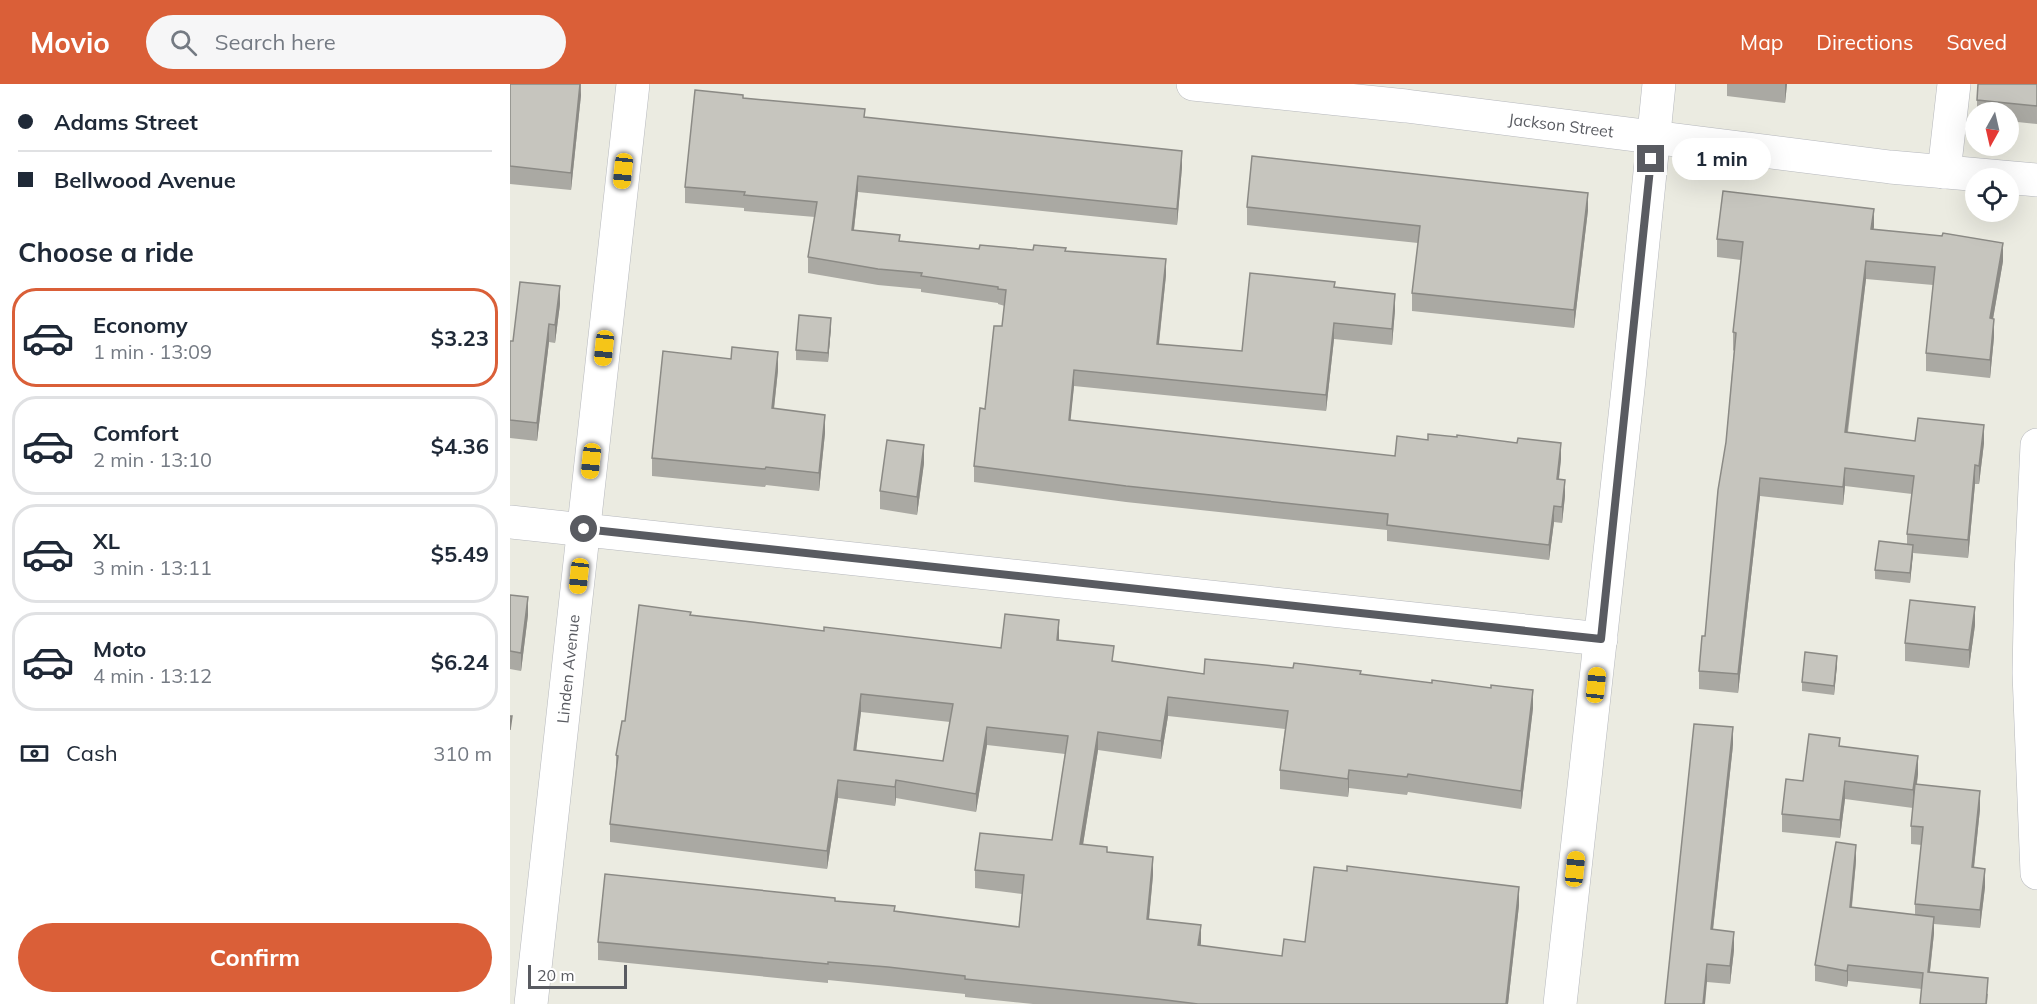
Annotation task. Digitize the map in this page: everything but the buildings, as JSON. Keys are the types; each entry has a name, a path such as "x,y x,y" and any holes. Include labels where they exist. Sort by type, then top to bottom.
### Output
{"street":[{"name":"Linden Avenue","path":"531,1004 633,84"},
{"name":"Jackson Street","path":"1193,84 1406,106 1890,167 2037,180"},
{"path":"1560,1004 1659,84"},
{"path":"1944,172 1954,84"},
{"path":"2037,445 2029,673 2037,873"},
{"path":"510,522 1601,639"}],"route":[{"path":"584,529 1601,639 1651,159"}]}
